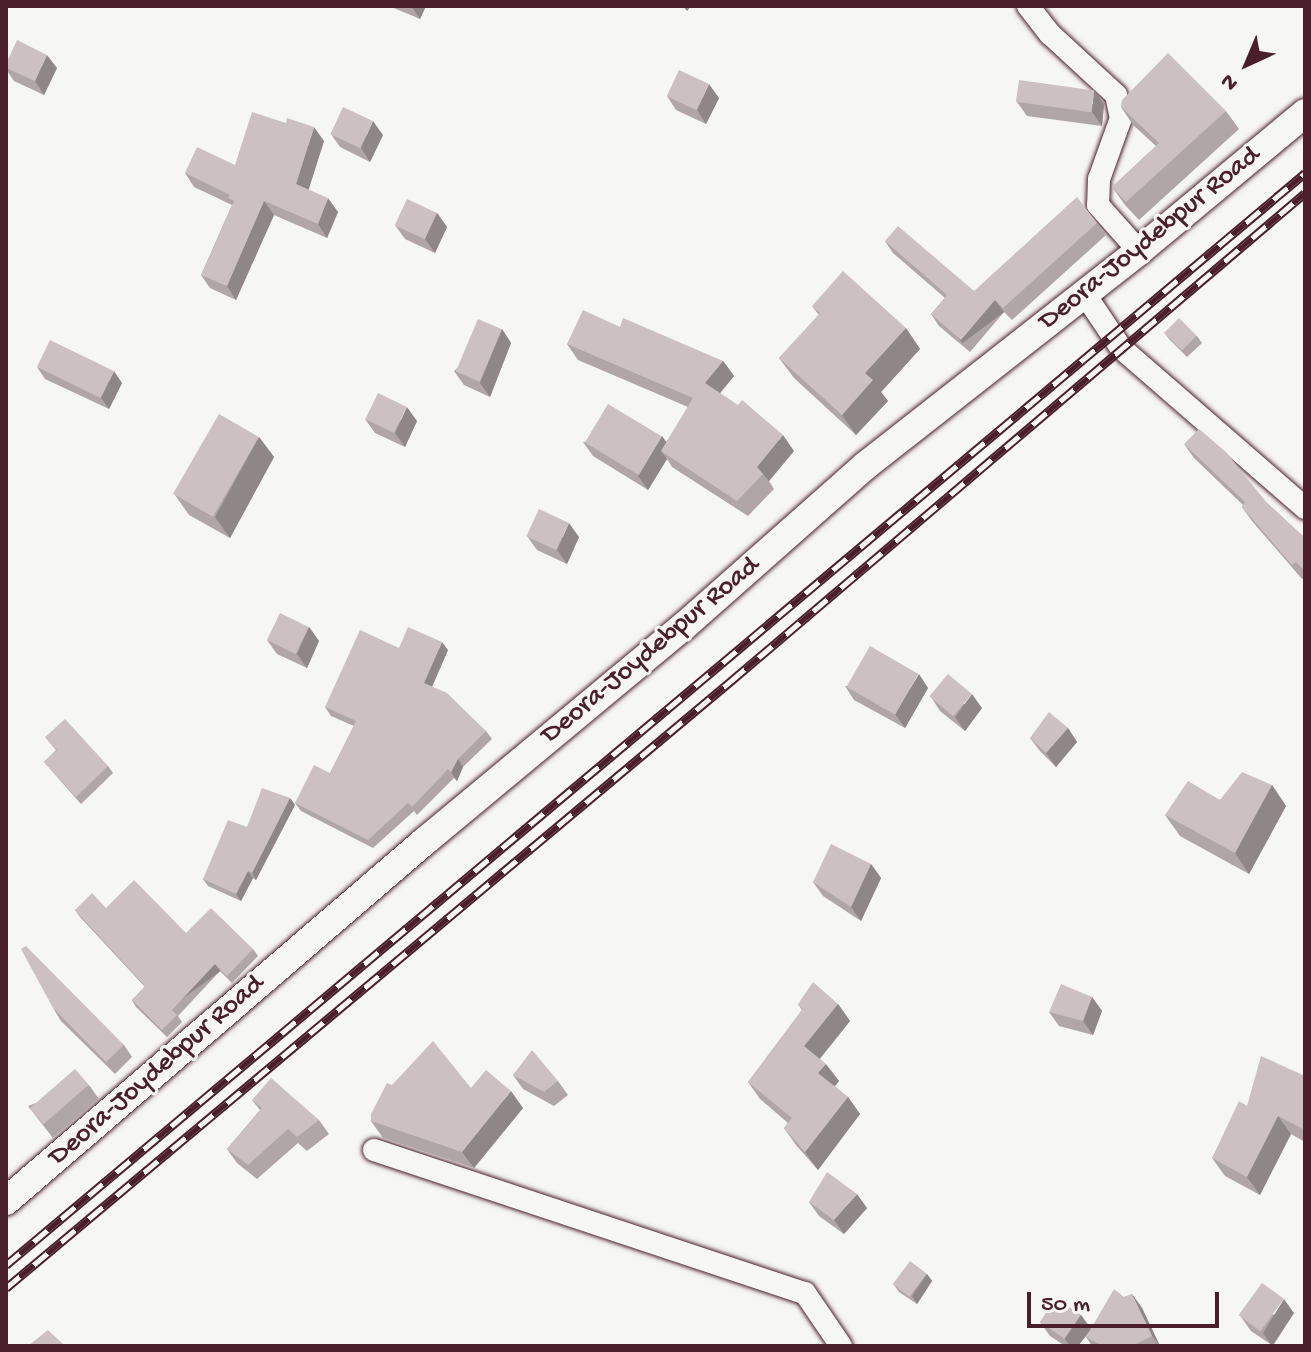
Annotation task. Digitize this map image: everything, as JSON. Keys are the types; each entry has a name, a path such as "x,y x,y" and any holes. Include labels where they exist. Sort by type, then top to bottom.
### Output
{"street":[{"path":"1028,6 1050,34 1116,95 1121,118 1099,179 1098,205 1139,251"},
{"name":"Deora-Joydebpur Road","path":"6,1201 425,841 683,627 865,466 1139,251 1305,113"},
{"path":"1084,293 1121,348 1305,508"},
{"path":"374,1150 805,1293 841,1346"}],"building":[{"path":"17,40 47,55 35,81 6,68"},
{"path":"1168,53 1226,111 1126,202 1112,187 1159,143 1121,107 1122,100"},
{"path":"679,70 709,84 697,110 667,96"},
{"path":"1019,80 1094,91 1091,112 1016,102"},
{"path":"343,107 373,121 360,148 330,134"},
{"path":"252,112 286,123 287,118 314,127 296,184 328,198 318,224 264,201 227,286 201,275 234,201 228,198 230,195 185,173 197,147 235,165"},
{"path":"1077,197 1097,223 1003,308 995,300 961,340 931,314 947,295 885,241 898,226 974,291"},
{"path":"407,199 437,213 425,239 395,225"},
{"path":"843,271 906,328 865,373 873,380 842,415 779,358 820,313 812,306"},
{"path":"583,310 620,327 623,318 723,361 705,383 738,405 742,400 783,435 757,467 763,474 737,501 661,451 693,398 567,344"},
{"path":"1179,318 1197,336 1182,351 1164,333"},
{"path":"478,319 502,329 480,382 456,371"},
{"path":"50,340 114,371 101,398 37,367"},
{"path":"378,393 407,407 394,433 365,419"},
{"path":"608,404 662,436 639,475 585,443"},
{"path":"219,414 259,437 213,517 173,494"},
{"path":"1199,429 1226,452 1267,503 1305,538 1305,571 1296,562 1292,565 1242,507 1245,502 1184,444"},
{"path":"539,509 569,523 556,550 526,536"},
{"path":"280,613 309,627 296,654 267,640"},
{"path":"408,627 442,642 424,683 447,693 486,731 458,759 451,772 448,769 412,807 408,803 368,840 295,803 314,765 330,773 356,721 325,707 360,630 399,648"},
{"path":"870,646 918,674 895,715 846,687"},
{"path":"948,674 972,694 953,716 929,696"},
{"path":"1049,712 1068,728 1046,753 1030,738"},
{"path":"65,719 108,766 76,797 44,762 57,750 45,737"},
{"path":"1242,772 1272,785 1235,853 1165,815 1188,781 1220,800"},
{"path":"262,788 290,798 252,873 248,871 236,894 203,879 228,820 247,827"},
{"path":"831,844 871,864 851,907 813,882"},
{"path":"134,880 186,933 211,908 253,949 227,976 215,964 172,1010 177,1015 162,1030 132,1000 145,986 75,910 92,893 106,908"},
{"path":"26,946 124,1045 106,1062 53,1008 21,949"},
{"path":"813,982 838,1004 804,1046 826,1064 818,1073 848,1097 805,1152 784,1128 792,1118 748,1082 803,1009 798,1004"},
{"path":"1061,984 1092,997 1083,1021 1049,1012"},
{"path":"433,1041 471,1088 486,1070 511,1091 462,1152 371,1121 371,1114 387,1083 392,1085"},
{"path":"532,1050 558,1081 544,1092 513,1075"},
{"path":"1261,1056 1305,1076 1305,1130 1278,1116 1247,1177 1212,1158 1239,1101 1247,1106"},
{"path":"75,1069 89,1085 43,1124 30,1108"},
{"path":"271,1078 319,1120 297,1137 288,1129 248,1165 227,1149 262,1108 252,1100"},
{"path":"827,1172 857,1194 834,1220 809,1202"},
{"path":"910,1261 927,1274 909,1297 893,1284"},
{"path":"1262,1283 1284,1299 1260,1331 1238,1315"},
{"path":"1114,1289 1124,1297 1132,1294 1152,1336 1132,1346 1103,1346 1086,1337"},
{"path":"1056,1298 1081,1315 1065,1339 1040,1322"},
{"path":"48,1330 65,1346 28,1346"}],"railway":[{"path":"6,1265 1305,173"},
{"path":"6,1288 731,681 1305,193"}]}
